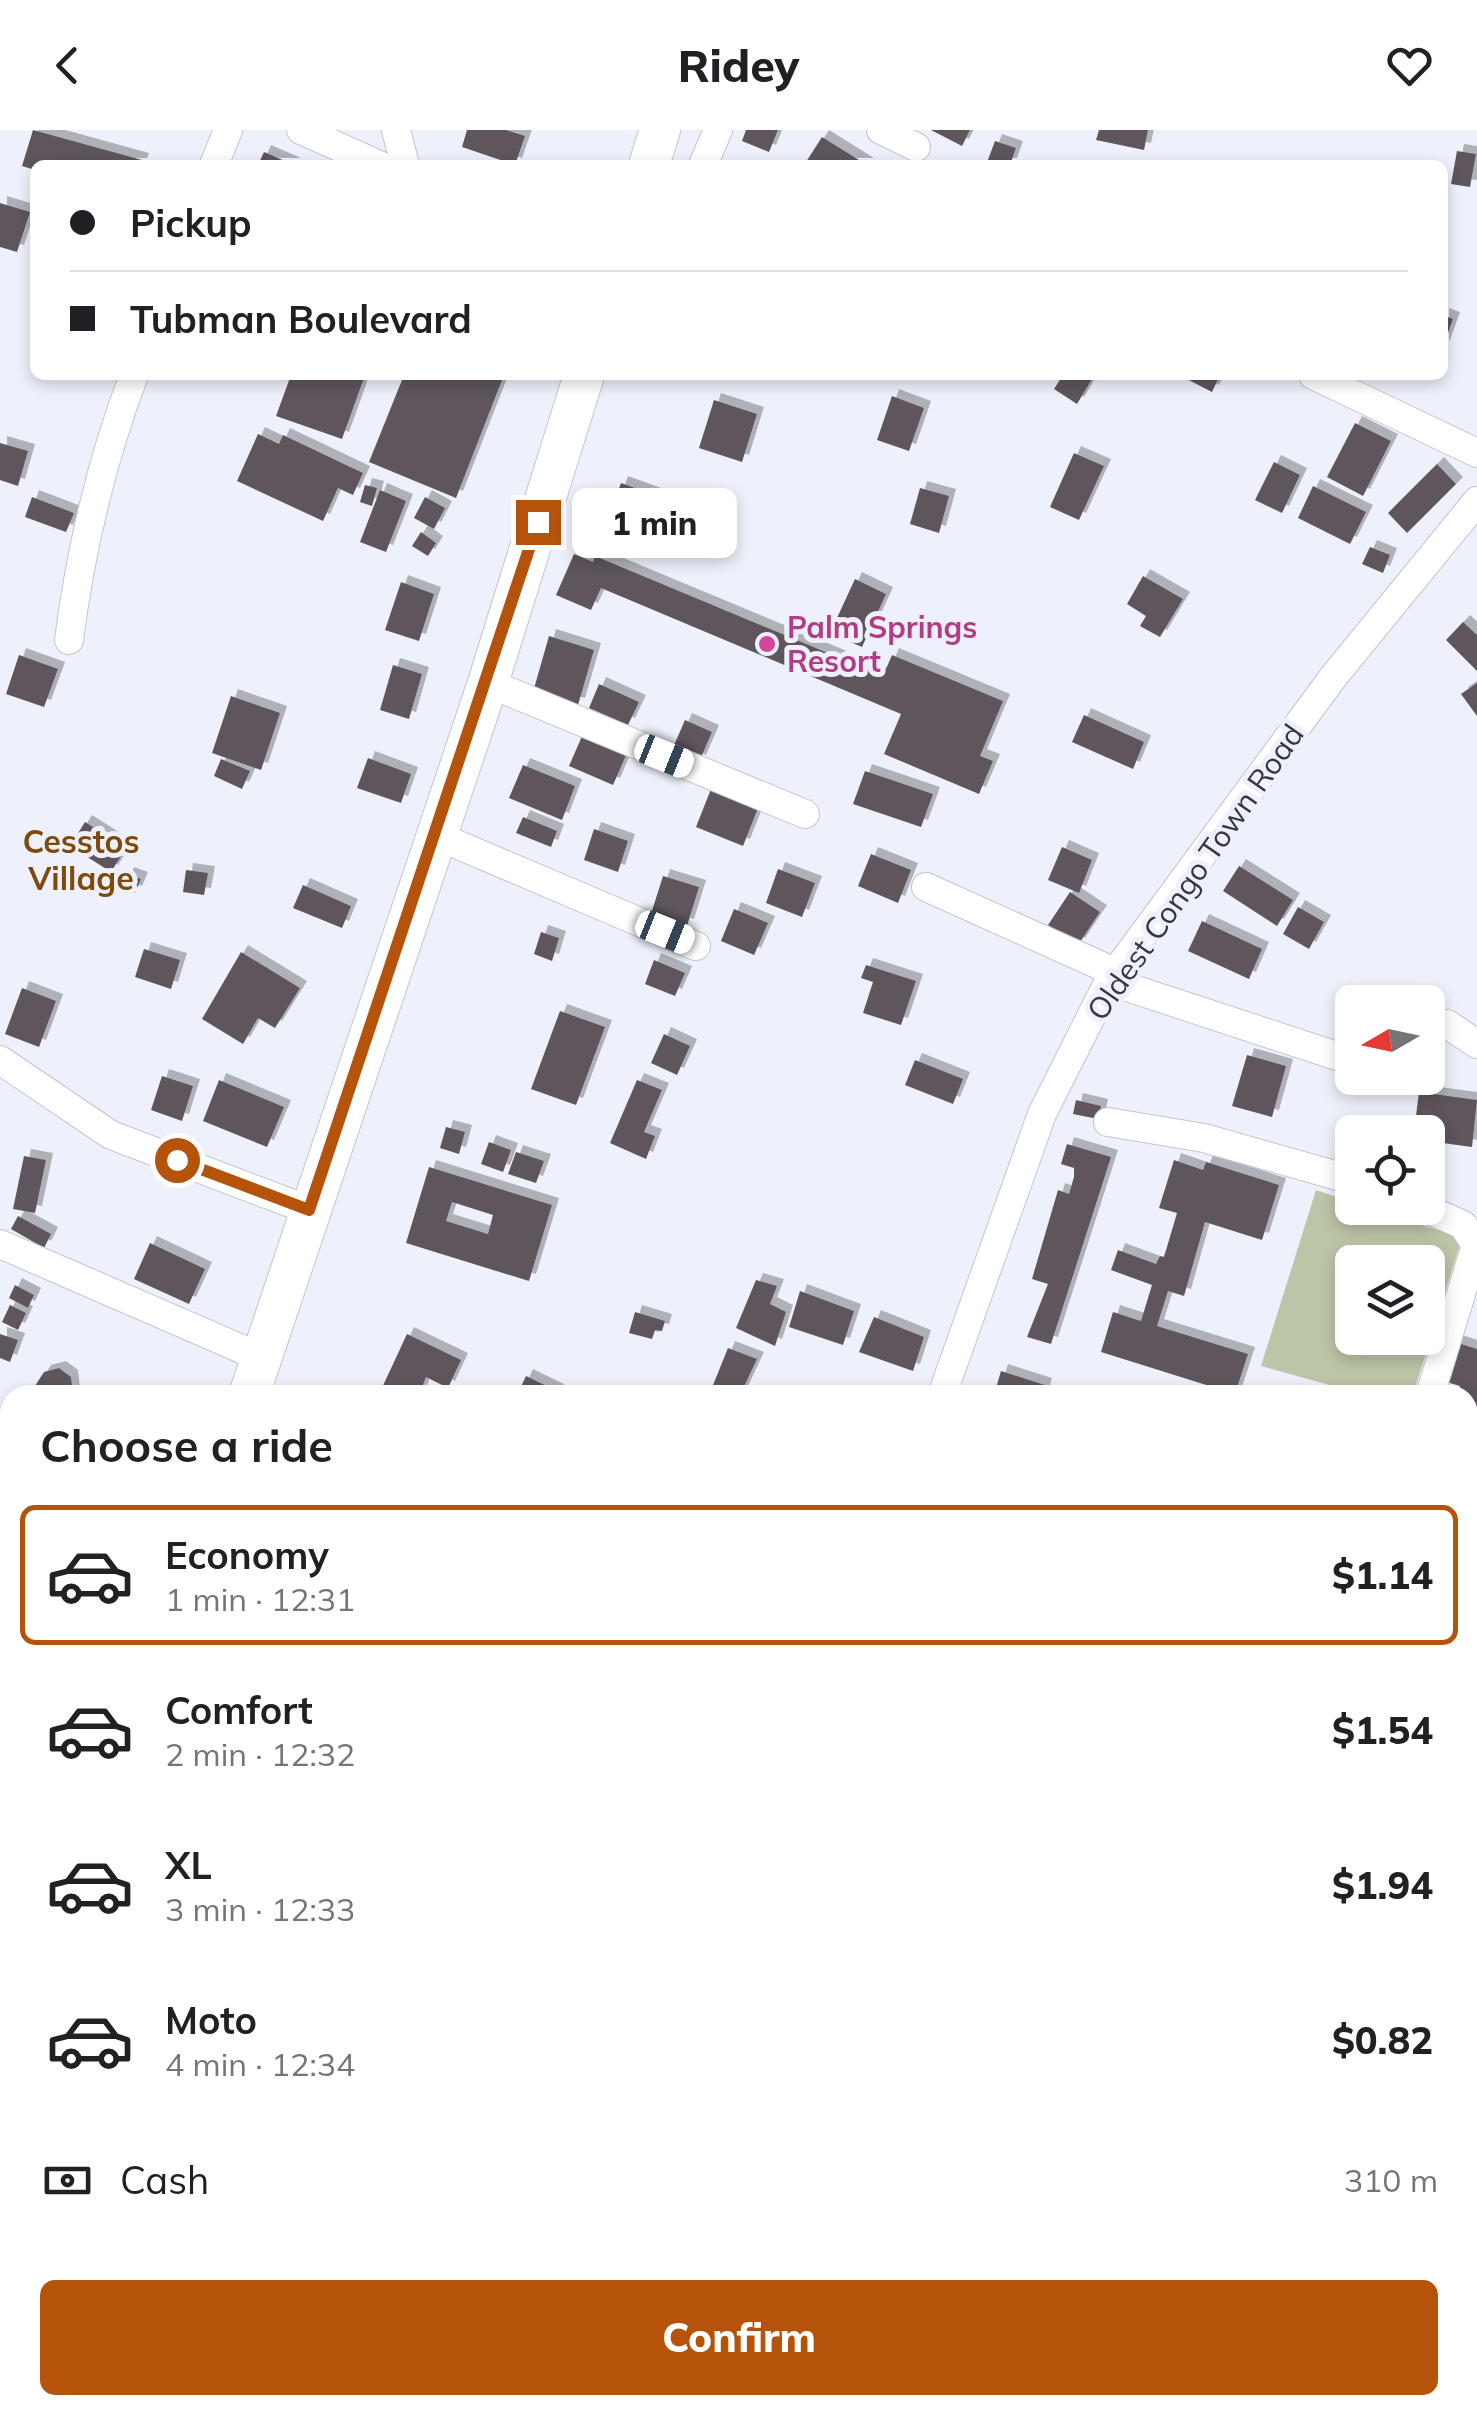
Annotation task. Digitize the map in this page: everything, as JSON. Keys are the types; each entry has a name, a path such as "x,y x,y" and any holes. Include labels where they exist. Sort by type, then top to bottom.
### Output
{"highway":[{"path":"651,160 660,130"},
{"path":"252,1385 488,684 582,380"}],"street":[{"path":"216,160 228,130"},
{"path":"301,130 368,160"},
{"path":"396,130 405,160"},
{"path":"705,160 718,130"},
{"path":"882,130 916,147"},
{"path":"69,640 87,524 107,447 132,380"},
{"path":"1323,380 1477,453"},
{"name":"Oldest Congo Town Road","path":"946,1385 1042,1114 1113,977 1334,676 1477,501"},
{"path":"488,684 805,814"},
{"path":"436,835 696,946"},
{"path":"926,887 1113,977 1335,1055"},
{"path":"1445,1025 1477,1044"},
{"path":"0,1060 111,1135 309,1210"},
{"path":"1108,1122 1204,1138 1335,1175"},
{"path":"1433,1385 1476,1245 1463,1225 1445,1217"},
{"path":"0,1244 260,1356"}],"green space":[{"path":"1316,1190 1335,1196 1335,1225 1422,1225 1462,1238 1445,1292 1445,1245 1335,1245 1335,1355 1425,1355 1416,1385 1329,1385 1261,1366"}],"building":[{"path":"33,130 142,160 30,160 30,168 22,166"},
{"path":"467,130 506,130 525,136 517,160 500,160 462,147"},
{"path":"746,130 778,130 769,152 742,141"},
{"path":"931,130 970,130 962,146"},
{"path":"1099,130 1148,130 1144,150 1096,140"},
{"path":"822,137 859,160 807,160"},
{"path":"995,141 1016,148 1012,160 988,160"},
{"path":"1457,151 1476,154 1470,187 1451,184"},
{"path":"264,152 282,160 260,160"},
{"path":"0,203 30,212 17,252 0,247"},
{"path":"289,380 363,380 342,439 276,416"},
{"path":"402,380 502,380 456,498 369,462"},
{"path":"1060,380 1091,380 1077,404 1054,389"},
{"path":"1189,380 1218,380 1212,392"},
{"path":"892,396 924,408 909,451 877,440"},
{"path":"714,400 757,414 742,462 699,448"},
{"path":"1355,423 1391,441 1363,496 1327,477"},
{"path":"258,434 279,444 283,435 363,473 353,495 338,488 323,521 237,481"},
{"path":"0,443 28,451 18,486 0,480"},
{"path":"1074,453 1104,466 1079,520 1050,507"},
{"path":"1274,462 1300,475 1282,513 1255,500"},
{"path":"1437,464 1456,484 1407,533 1388,513"},
{"path":"621,483 657,496 635,556 599,544"},
{"path":"365,485 377,488 372,506 360,502"},
{"path":"1313,486 1366,512 1350,544 1298,518"},
{"path":"920,488 949,496 939,533 910,524"},
{"path":"380,490 406,501 386,552 360,542"},
{"path":"32,497 74,513 66,532 25,517"},
{"path":"425,497 445,508 434,529 414,518"},
{"path":"421,532 436,543 428,556 412,546"},
{"path":"1370,547 1390,555 1383,573 1362,564"},
{"name":"Palm Springs Resort","path":"574,554 593,562 595,556 883,676 892,655 1003,701 980,756 993,761 979,794 884,754 901,714 601,588 591,610 556,595"},
{"path":"1143,576 1183,599 1160,637 1140,626 1146,616 1127,604"},
{"path":"855,579 886,594 862,647 830,633"},
{"path":"401,582 434,594 419,641 385,630"},
{"path":"1463,622 1477,635 1477,671 1446,640"},
{"path":"549,636 594,650 578,705 533,692"},
{"path":"19,655 58,669 44,707 6,694"},
{"path":"393,665 422,674 409,719 380,710"},
{"path":"1477,683 1477,716 1461,694"},
{"path":"599,684 639,702 628,725 589,708"},
{"path":"231,696 280,713 261,770 212,753"},
{"path":"1084,715 1144,742 1133,769 1072,742"},
{"path":"685,720 712,732 699,762 672,750"},
{"path":"583,734 627,753 613,785 569,766"},
{"path":"368,758 411,774 401,803 357,788"},
{"path":"221,759 250,771 242,789 214,776"},
{"path":"523,765 575,786 562,820 509,798"},
{"path":"865,771 933,794 921,827 853,804"},
{"path":"711,789 758,808 743,846 696,827"},
{"path":"523,817 557,831 551,847 516,833"},
{"path":"85,822 126,848 111,872 70,846"},
{"path":"594,829 628,841 618,872 584,860"},
{"path":"1062,847 1092,860 1079,893 1048,880"},
{"path":"871,854 911,870 898,903 858,886"},
{"path":"1239,866 1293,900 1277,926 1223,891"},
{"path":"778,869 815,883 802,917 766,903"},
{"path":"186,870 208,873 204,895 183,892"},
{"path":"127,874 141,879 135,893 122,888"},
{"path":"663,876 699,887 687,926 651,914"},
{"path":"303,885 351,906 342,928 293,908"},
{"path":"1070,892 1100,912 1078,945 1048,925"},
{"path":"1298,907 1324,922 1309,949 1283,934"},
{"path":"734,909 768,923 754,955 721,941"},
{"path":"1202,921 1262,949 1249,979 1188,951"},
{"path":"541,932 559,938 552,961 534,954"},
{"path":"144,949 180,960 171,989 135,977"},
{"path":"241,952 300,988 275,1028 258,1018 243,1044 202,1019"},
{"path":"654,960 685,973 675,996 645,984"},
{"path":"866,965 916,981 901,1025 863,1013 873,982 861,978"},
{"path":"22,988 56,1001 39,1047 5,1034"},
{"path":"560,1011 605,1027 576,1105 531,1089"},
{"path":"664,1034 690,1046 677,1075 651,1063"},
{"path":"1247,1055 1286,1066 1272,1117 1232,1106"},
{"path":"915,1060 963,1079 953,1104 905,1085"},
{"path":"162,1076 193,1086 182,1121 151,1110"},
{"path":"219,1080 284,1107 267,1147 203,1121"},
{"path":"637,1080 662,1090 644,1132 655,1136 646,1159 610,1143"},
{"path":"1419,1095 1477,1100 1472,1147 1445,1143 1445,1115 1416,1115"},
{"path":"1076,1100 1101,1106 1098,1119 1073,1114"},
{"path":"446,1127 465,1132 459,1154 440,1148"},
{"path":"489,1142 511,1150 503,1172 481,1164"},
{"path":"1067,1144 1111,1157 1051,1344 1027,1337 1048,1284 1032,1279 1058,1190 1069,1194 1074,1177 1074,1168 1061,1164"},
{"path":"516,1152 544,1161 536,1183 508,1174"},
{"path":"24,1156 46,1160 35,1213 13,1209"},
{"path":"1174,1160 1203,1170 1206,1162 1279,1185 1262,1240 1205,1222 1184,1296 1168,1291 1157,1326 1248,1354 1238,1385 1206,1385 1101,1352 1113,1312 1141,1321 1152,1285 1111,1270 1118,1250 1156,1264 1160,1256 1164,1257 1177,1213 1159,1208"},
{"path":"429,1167 552,1205 529,1281 406,1243","holes":["452,1202 493,1215 488,1234 446,1221"]},
{"path":"18,1216 51,1234 44,1248 11,1229"},
{"path":"150,1243 205,1269 189,1304 134,1279"},
{"path":"756,1280 777,1286 770,1304 786,1312 775,1346 736,1328"},
{"path":"15,1285 34,1295 28,1308 9,1298"},
{"path":"800,1291 854,1311 843,1345 789,1327"},
{"path":"10,1305 26,1313 18,1330 2,1322"},
{"path":"635,1312 665,1321 662,1331 655,1330 652,1339 629,1333"},
{"path":"874,1317 924,1337 913,1371 859,1352"},
{"path":"0,1334 18,1340 10,1362 0,1358"},
{"path":"407,1334 461,1360 449,1385 426,1377 423,1385 383,1385"},
{"path":"1455,1342 1477,1349 1477,1385 1443,1381"},
{"path":"728,1348 757,1359 745,1385 713,1385"},
{"path":"59,1368 71,1377 72,1385 36,1385 44,1372"},
{"path":"1001,1371 1045,1385 997,1385"},
{"path":"526,1376 545,1385 522,1385"}],"place":[{"name":"Palm Springs Resort","path":"767,644"}],"district":[{"name":"Cesstos Village","path":"81,860"}],"route":[{"path":"177,1160 309,1210 488,684 538,522"}]}
